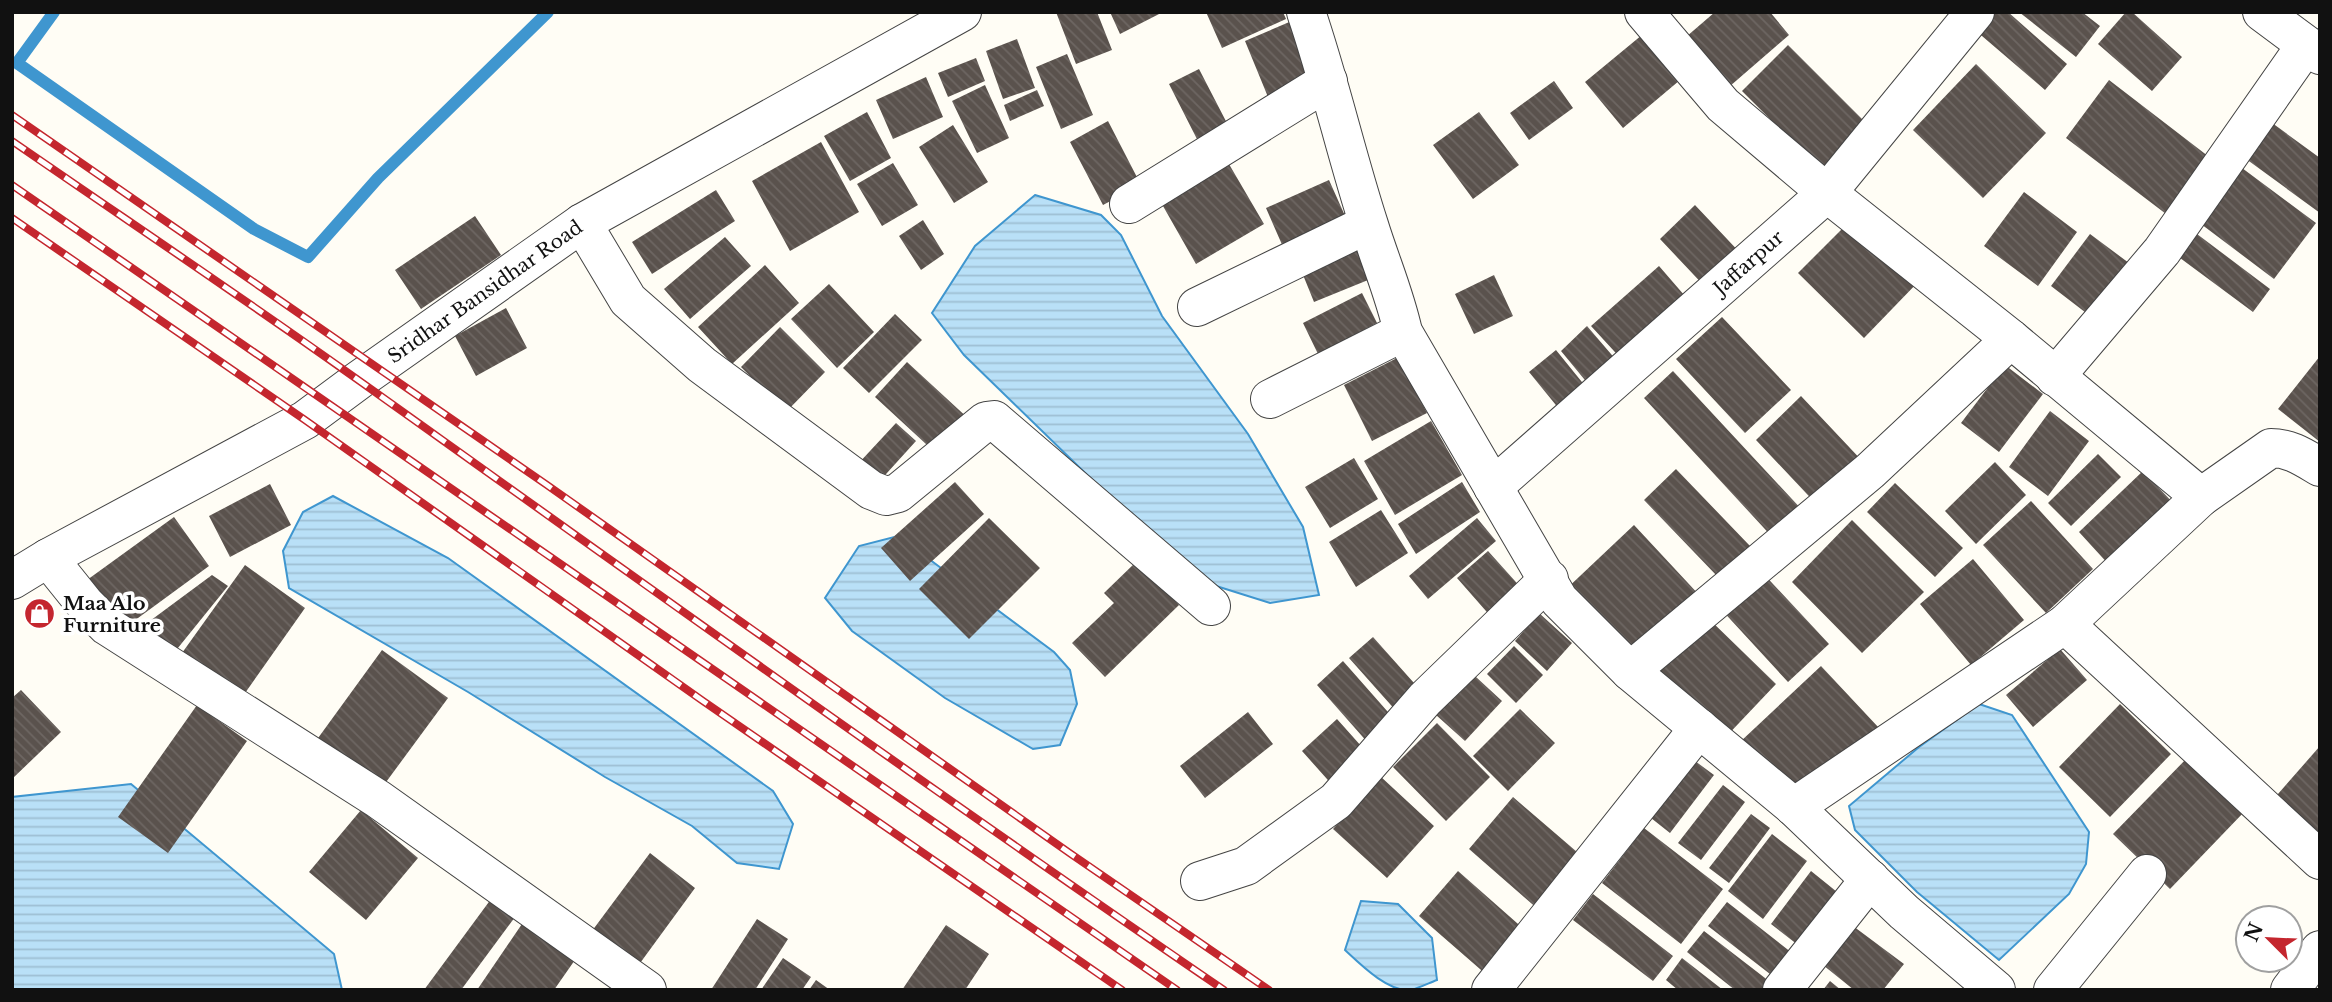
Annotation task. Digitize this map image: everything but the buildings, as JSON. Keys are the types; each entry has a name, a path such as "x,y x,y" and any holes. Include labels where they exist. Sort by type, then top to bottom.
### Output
{"street":[{"name":"Sridhar Bansidhar Road","path":"12,580 305,420 582,223 962,12"},
{"path":"1306,12 1368,224 1398,305 1403,332 1559,600 1630,671 1794,807 1903,912 1996,990"},
{"name":"Jaffarpur","path":"1493,487 1827,193 1975,12"},
{"path":"2055,377 2162,251 2313,50 2263,12"},
{"path":"1648,13 1723,105 1827,193 2011,339 2202,497"},
{"path":"1129,204 1328,80"},
{"path":"582,223 628,300 702,365 871,490 880,495 898,493 986,421 994,420 1212,606"},
{"path":"1197,307 1368,224"},
{"path":"1270,399 1403,332"},
{"path":"1630,671 1870,471 2011,339"},
{"path":"1794,807 2065,624 2202,497 2271,448 2294,452 2320,467"},
{"path":"48,558 85,604 107,626 378,799 647,990"},
{"path":"1200,881 1246,866 1336,801 1425,699 1549,579"},
{"path":"2065,624 2320,860"},
{"path":"1491,990 1699,728"},
{"path":"2053,990 2147,874"},
{"path":"1782,990 1870,879"},
{"path":"2290,990 2320,950"}],"water":[{"path":"1035,195 1101,215 1121,235 1162,316 1248,434 1303,527 1319,595 1270,603 1194,579 964,355 932,313 975,246"},
{"path":"333,496 448,558 773,791 793,824 779,869 737,863 692,826 289,588 283,551 303,512"},
{"path":"898,536 1054,652 1070,670 1077,704 1060,745 1033,749 945,698 852,631 825,598 859,546"},
{"path":"1979,704 2012,715 2089,832 2086,864 2069,894 1999,960 1917,892 1855,830 1849,806 1919,747"},
{"path":"131,784 334,954 342,990 12,990 12,797"},
{"path":"1361,901 1398,904 1432,938 1437,980 1411,990 1402,990 1375,976 1345,950"}],"waterway":[{"path":"54,12 17,63 254,229 308,257 378,178 548,12"}],"railway":[{"path":"12,115 1269,990"},
{"path":"12,141 318,351 898,764 1224,990"},
{"path":"12,185 1177,990"},
{"path":"12,218 1122,990"}],"place":[{"name":"Maa Alo Furniture","path":"40,614"}]}
